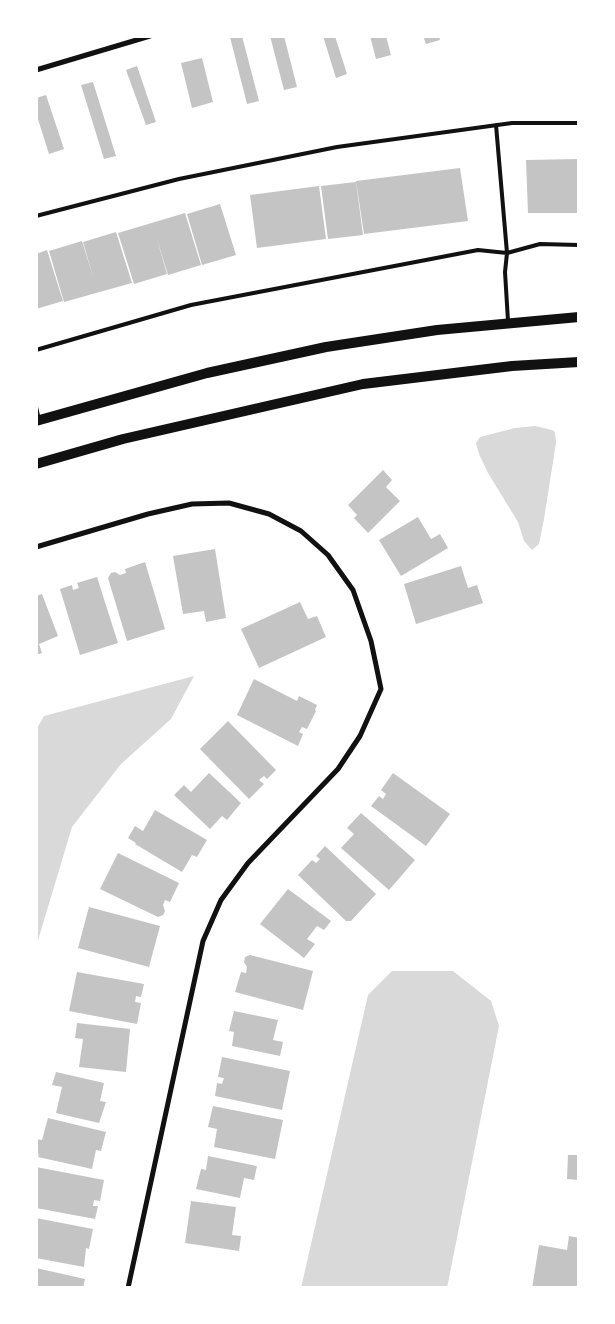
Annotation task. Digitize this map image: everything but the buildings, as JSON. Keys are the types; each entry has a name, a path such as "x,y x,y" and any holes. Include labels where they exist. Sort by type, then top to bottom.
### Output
{"main road":[{"path":"38,421 207,373 326,347 438,330 579,317"},
{"path":"36,464 123,439 363,384 512,366 579,362"}],"street":[{"path":"36,70 150,36"},
{"path":"36,547 148,514 192,504 229,503 269,514 302,531 328,555 353,590 372,642 381,689 360,736 338,769 248,863 221,900 203,941 128,1288"}],"lane":[{"path":"36,216 179,179 337,147 512,123 579,123"},
{"path":"496,125 507,253 505,272 509,324"},
{"path":"36,350 191,306 478,250 507,253 540,244 579,245"},
{"path":"36,408 38,421"}],"shaded area":[{"path":"535,426 555,432 556,443 539,544 532,550 524,541 518,522 488,473 476,443 480,437 515,428"},
{"path":"194,676 171,719 121,764 72,827 36,947 36,730 44,716"},
{"path":"392,971 453,971 491,1001 499,1026 447,1288 301,1288 368,995"}]}
